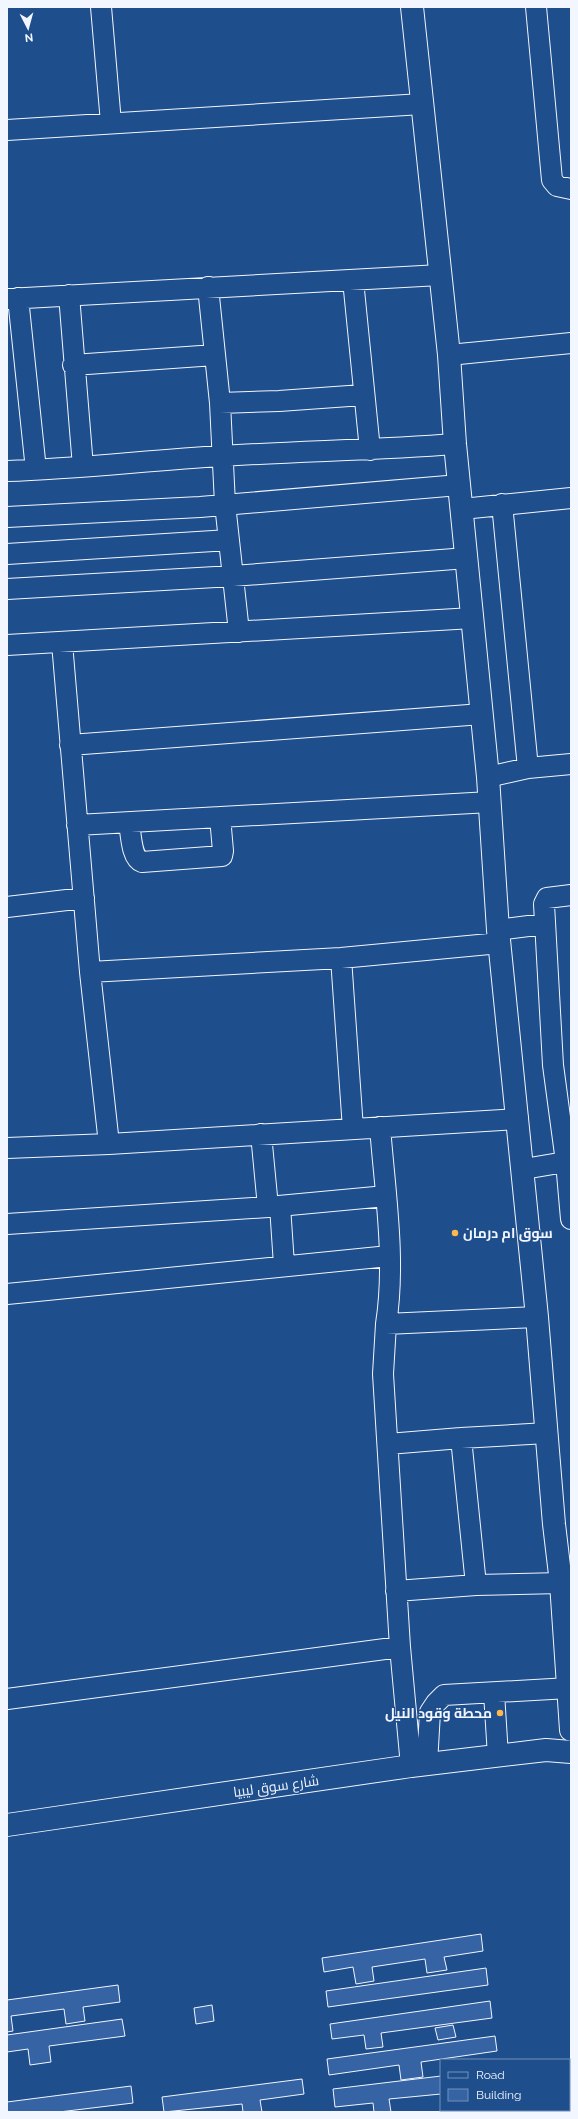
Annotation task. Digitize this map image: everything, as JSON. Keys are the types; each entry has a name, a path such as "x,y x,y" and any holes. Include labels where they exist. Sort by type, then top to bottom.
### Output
{"main road":[{"path":"412,7 449,355 455,444 488,777 499,936 538,1317 561,1583 571,1730"},
{"path":"546,1750 571,1739"},
{"path":"546,1750 571,1752"},
{"name":"شارع سوق ليبيا","path":"7,1825 419,1765 546,1750"}],"street":[{"path":"101,7 111,123"},
{"path":"536,7 552,180 557,186 571,189"},
{"path":"7,130 422,104"},
{"path":"36,470 13,298 440,275"},
{"path":"353,280 370,450"},
{"path":"208,288 220,403 225,504 239,632"},
{"path":"69,295 73,365 83,467"},
{"path":"449,355 571,343"},
{"path":"73,365 215,355"},
{"path":"220,403 279,401 364,395"},
{"path":"7,471 83,467 222,456 370,450 455,444"},
{"path":"7,517 225,504 459,485"},
{"path":"462,509 571,498"},
{"path":"502,504 528,768"},
{"path":"7,554 229,540"},
{"path":"7,589 233,576 467,558"},
{"path":"7,645 473,618"},
{"path":"62,642 90,972 109,1144"},
{"path":"70,744 482,714"},
{"path":"488,777 528,768 571,764"},
{"path":"77,825 490,802"},
{"path":"129,822 135,854 139,861 142,862 222,856 223,851 220,817"},
{"path":"571,895 547,898 544,904 553,1065 568,1162 571,1219"},
{"path":"7,907 84,898"},
{"path":"90,972 341,958 499,936 544,924"},
{"path":"341,958 353,1129"},
{"path":"7,1148 109,1144 518,1118"},
{"path":"380,1127 389,1256 389,1287 383,1374 396,1590 400,1647 419,1765"},
{"path":"261,1134 284,1265"},
{"path":"524,1169 568,1162"},
{"path":"7,1224 274,1206 386,1196"},
{"path":"7,1294 284,1265 389,1256"},
{"path":"386,1324 538,1317"},
{"path":"388,1444 461,1438 547,1434"},
{"path":"461,1438 476,1585"},
{"path":"396,1590 476,1585 561,1583"},
{"path":"7,1699 400,1647"},
{"path":"419,1765 430,1712 436,1702 444,1695 569,1688"},
{"path":"494,1693 498,1756"}],"building":[{"path":"481,1934 483,1951 444,1957 447,1970 427,1973 425,1959 372,1967 374,1981 356,1984 353,1967 324,1972 322,1958"},
{"path":"486,1968 488,1985 328,2007 326,1991"},
{"path":"118,1985 120,2002 83,2007 85,2021 66,2024 64,2009 11,2016 13,2031 7,2032 7,2000"},
{"path":"490,2001 492,2018 381,2033 383,2047 366,2049 364,2035 332,2039 330,2024"},
{"path":"212,2005 214,2021 196,2024 194,2008"},
{"path":"122,2019 125,2036 49,2046 51,2062 30,2065 28,2049 7,2052 7,2035"},
{"path":"453,2025 456,2037 438,2040 435,2028"},
{"path":"495,2036 497,2051 421,2062 423,2077 401,2080 399,2065 329,2075 327,2059"},
{"path":"440,2076 440,2094 389,2099 391,2112 374,2112 373,2103 335,2107 333,2089"},
{"path":"302,2079 304,2094 260,2100 262,2112 243,2112 242,2104 164,2112 162,2097"},
{"path":"131,2086 133,2103 59,2112 7,2112 7,2102"},
{"path":"442,2111 494,2111 494,2112 435,2112"}],"place":[{"name":"سوق ام درمان","path":"455,1233"},
{"name":"محطة وقود النيل","path":"500,1713"}]}
